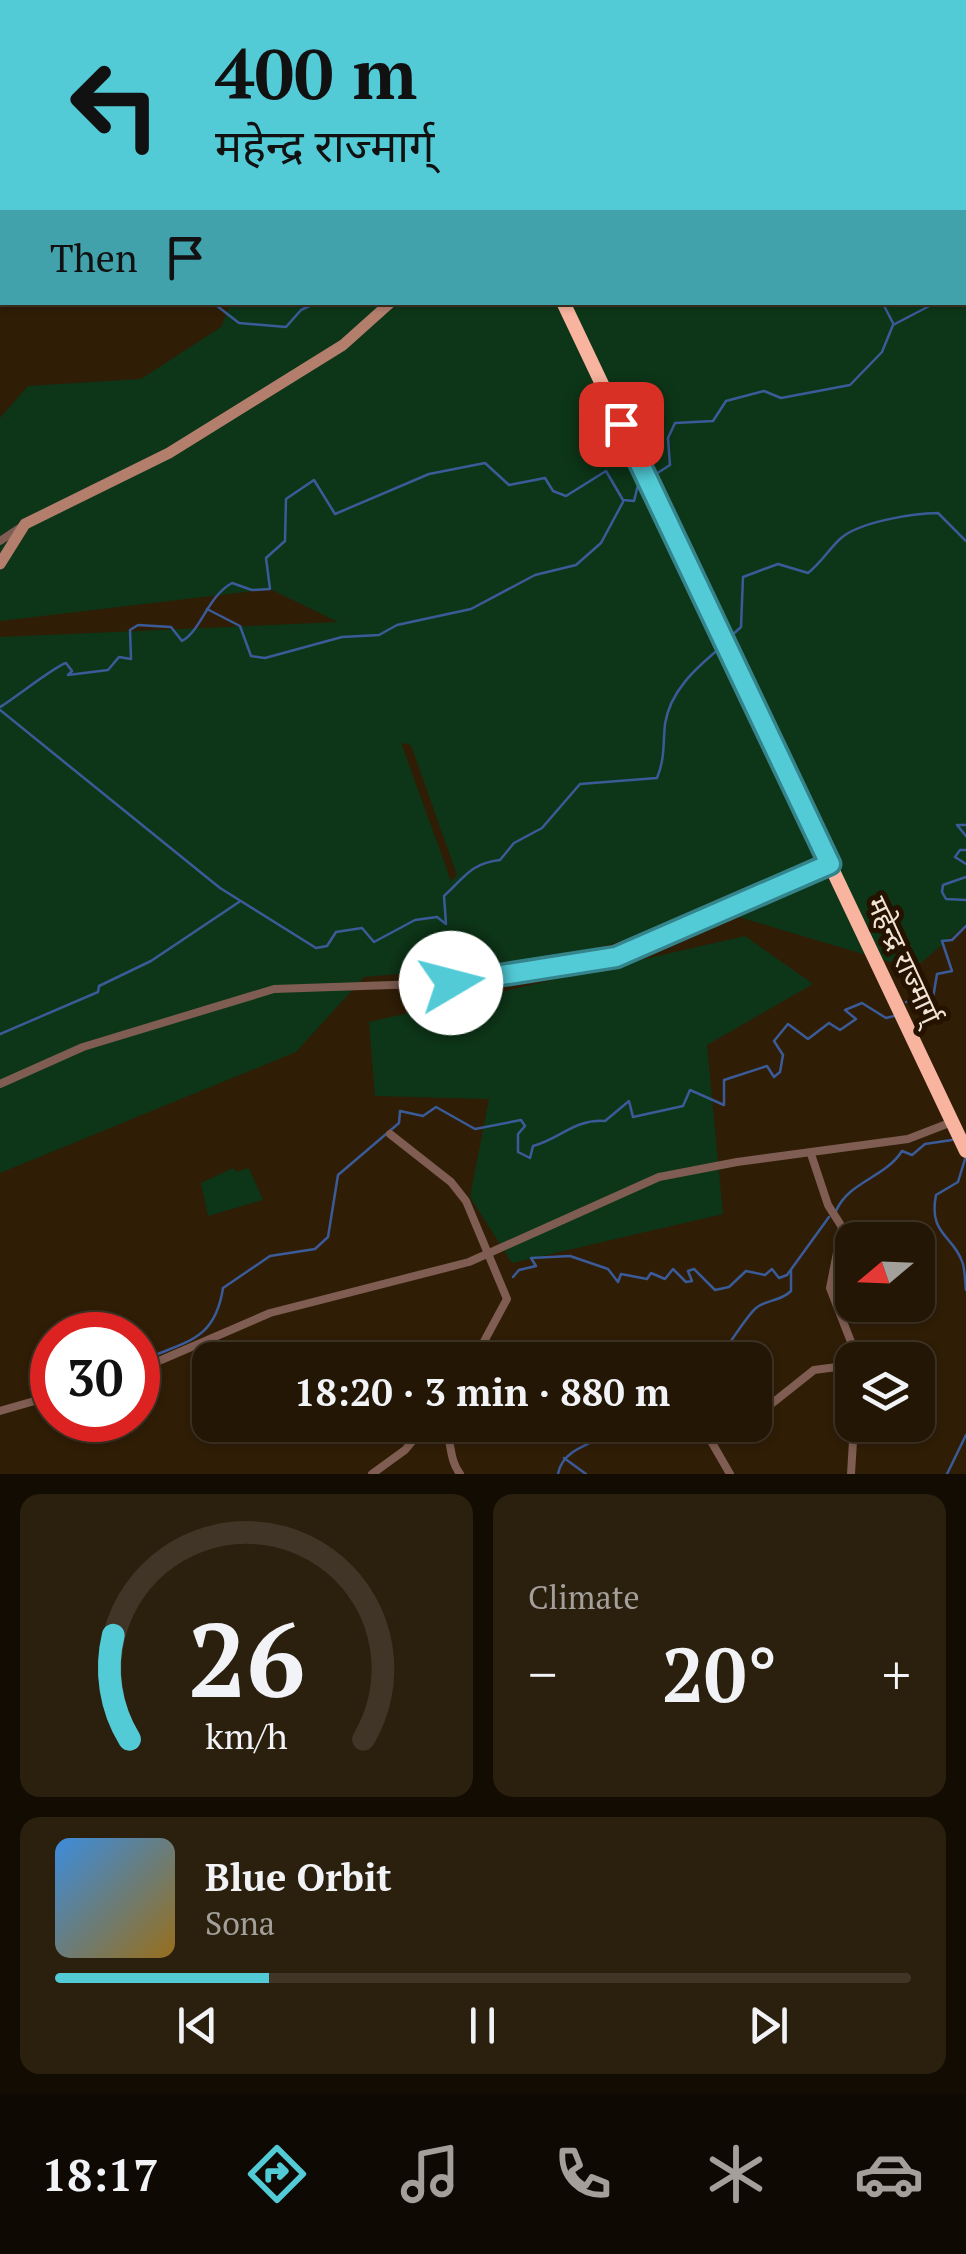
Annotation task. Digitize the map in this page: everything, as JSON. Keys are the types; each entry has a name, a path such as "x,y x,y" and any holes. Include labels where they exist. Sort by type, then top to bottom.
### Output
{"highway":[{"name":"महेन्द्र राज्मार्ग्","path":"564,305 963,1145"}],"street":[{"path":"0,540 169,453 343,344 388,305"},
{"path":"0,564 25,524"},
{"path":"0,1084 82,1047 274,989 451,983 616,957 830,864"},
{"path":"160,1360 224,1329 270,1313 488,1254 659,1177 737,1162 908,1139 952,1122"},
{"path":"390,1134 452,1182 466,1201 507,1299 484,1342"},
{"path":"811,1154 832,1212 842,1227 830,1288 847,1342"},
{"path":"772,1403 814,1370 835,1366"},
{"path":"0,1411 30,1402"},
{"path":"372,1474 412,1442"},
{"path":"450,1442 451,1462 460,1474"},
{"path":"711,1442 730,1474"},
{"path":"851,1474 853,1442"}],"green space":[{"path":"230,305 966,305 966,924 914,969 718,911 563,959 364,977 296,1052 0,1173 0,637 338,622 270,589 0,621 0,418 28,386 141,379 221,327","holes":["401,743 411,745 457,875 451,881"]},
{"path":"745,936 813,984 707,1045 723,1214 512,1263 470,1197 489,1099 375,1096 369,1022"},
{"path":"233,1168 236,1172 249,1168 263,1200 208,1216 201,1183"}],"waterway":[{"path":"216,305 239,323 286,327 301,310 312,305"},
{"path":"884,305 893,323"},
{"path":"656,474 670,465 668,438 675,423 713,421 726,401 764,391 781,398 850,385 882,352 893,325 931,305"},
{"path":"0,707 66,663 72,671 68,675 108,670 119,657 131,659 130,630 138,625 171,627 182,641 232,583 252,590 270,589 266,558 285,541 286,499 314,480 335,514 429,474 485,463 509,485 545,478 553,491 566,496 606,471 623,500 634,501 639,481"},
{"path":"207,609 240,626 251,656 265,658 342,637 379,635 397,625 471,609 535,575 576,565 601,543 623,502"},
{"path":"730,637 741,627 743,577 778,564 808,573 840,539 860,528 901,517 938,513 966,541"},
{"path":"0,710 220,888 316,948 327,946 336,932 362,928 374,942 415,920 437,917 446,924 444,896 475,868 500,860 514,843 542,828 580,784 657,778 672,701 693,672 720,648"},
{"path":"966,825 957,825 966,836"},
{"path":"966,850 960,850 955,857 966,864"},
{"path":"966,877 943,885 942,892 946,899 966,900"},
{"path":"0,1034 98,992 99,986 151,961 239,902"},
{"path":"906,1002 933,998 937,974 952,971 942,941 952,940 966,926"},
{"path":"160,1353 205,1329 219,1306 223,1288 270,1256 315,1249 328,1237 338,1175 399,1123 400,1111 423,1116 436,1107 475,1129 521,1120 525,1126 518,1134 518,1152 530,1158 533,1146 584,1123 605,1121 629,1101 633,1117 683,1106 690,1090 724,1105 724,1080 767,1066 774,1077 780,1072 783,1055 774,1041 788,1024 808,1039 829,1023 840,1030 856,1019 845,1010 862,1003 886,1018 894,1016"},
{"path":"836,1211 849,1193 886,1168 902,1151 912,1155 925,1144 952,1140"},
{"path":"965,1159 958,1182 936,1195 934,1208 939,1227 963,1264 966,1290"},
{"path":"513,1277 519,1270 536,1266 531,1258 570,1256 608,1269 618,1282 621,1274 647,1279 651,1273 665,1279 673,1269 686,1282 692,1281 688,1271 694,1269 715,1290 729,1287 746,1271 765,1275 772,1269 779,1278 787,1275 829,1217"},
{"path":"731,1342 756,1308 791,1291 791,1270"},
{"path":"947,1474 966,1435"},
{"path":"558,1474 568,1456 593,1442"},
{"path":"564,1458 586,1474"}],"route":[{"path":"451,983 616,957 830,864 621,424"}]}
